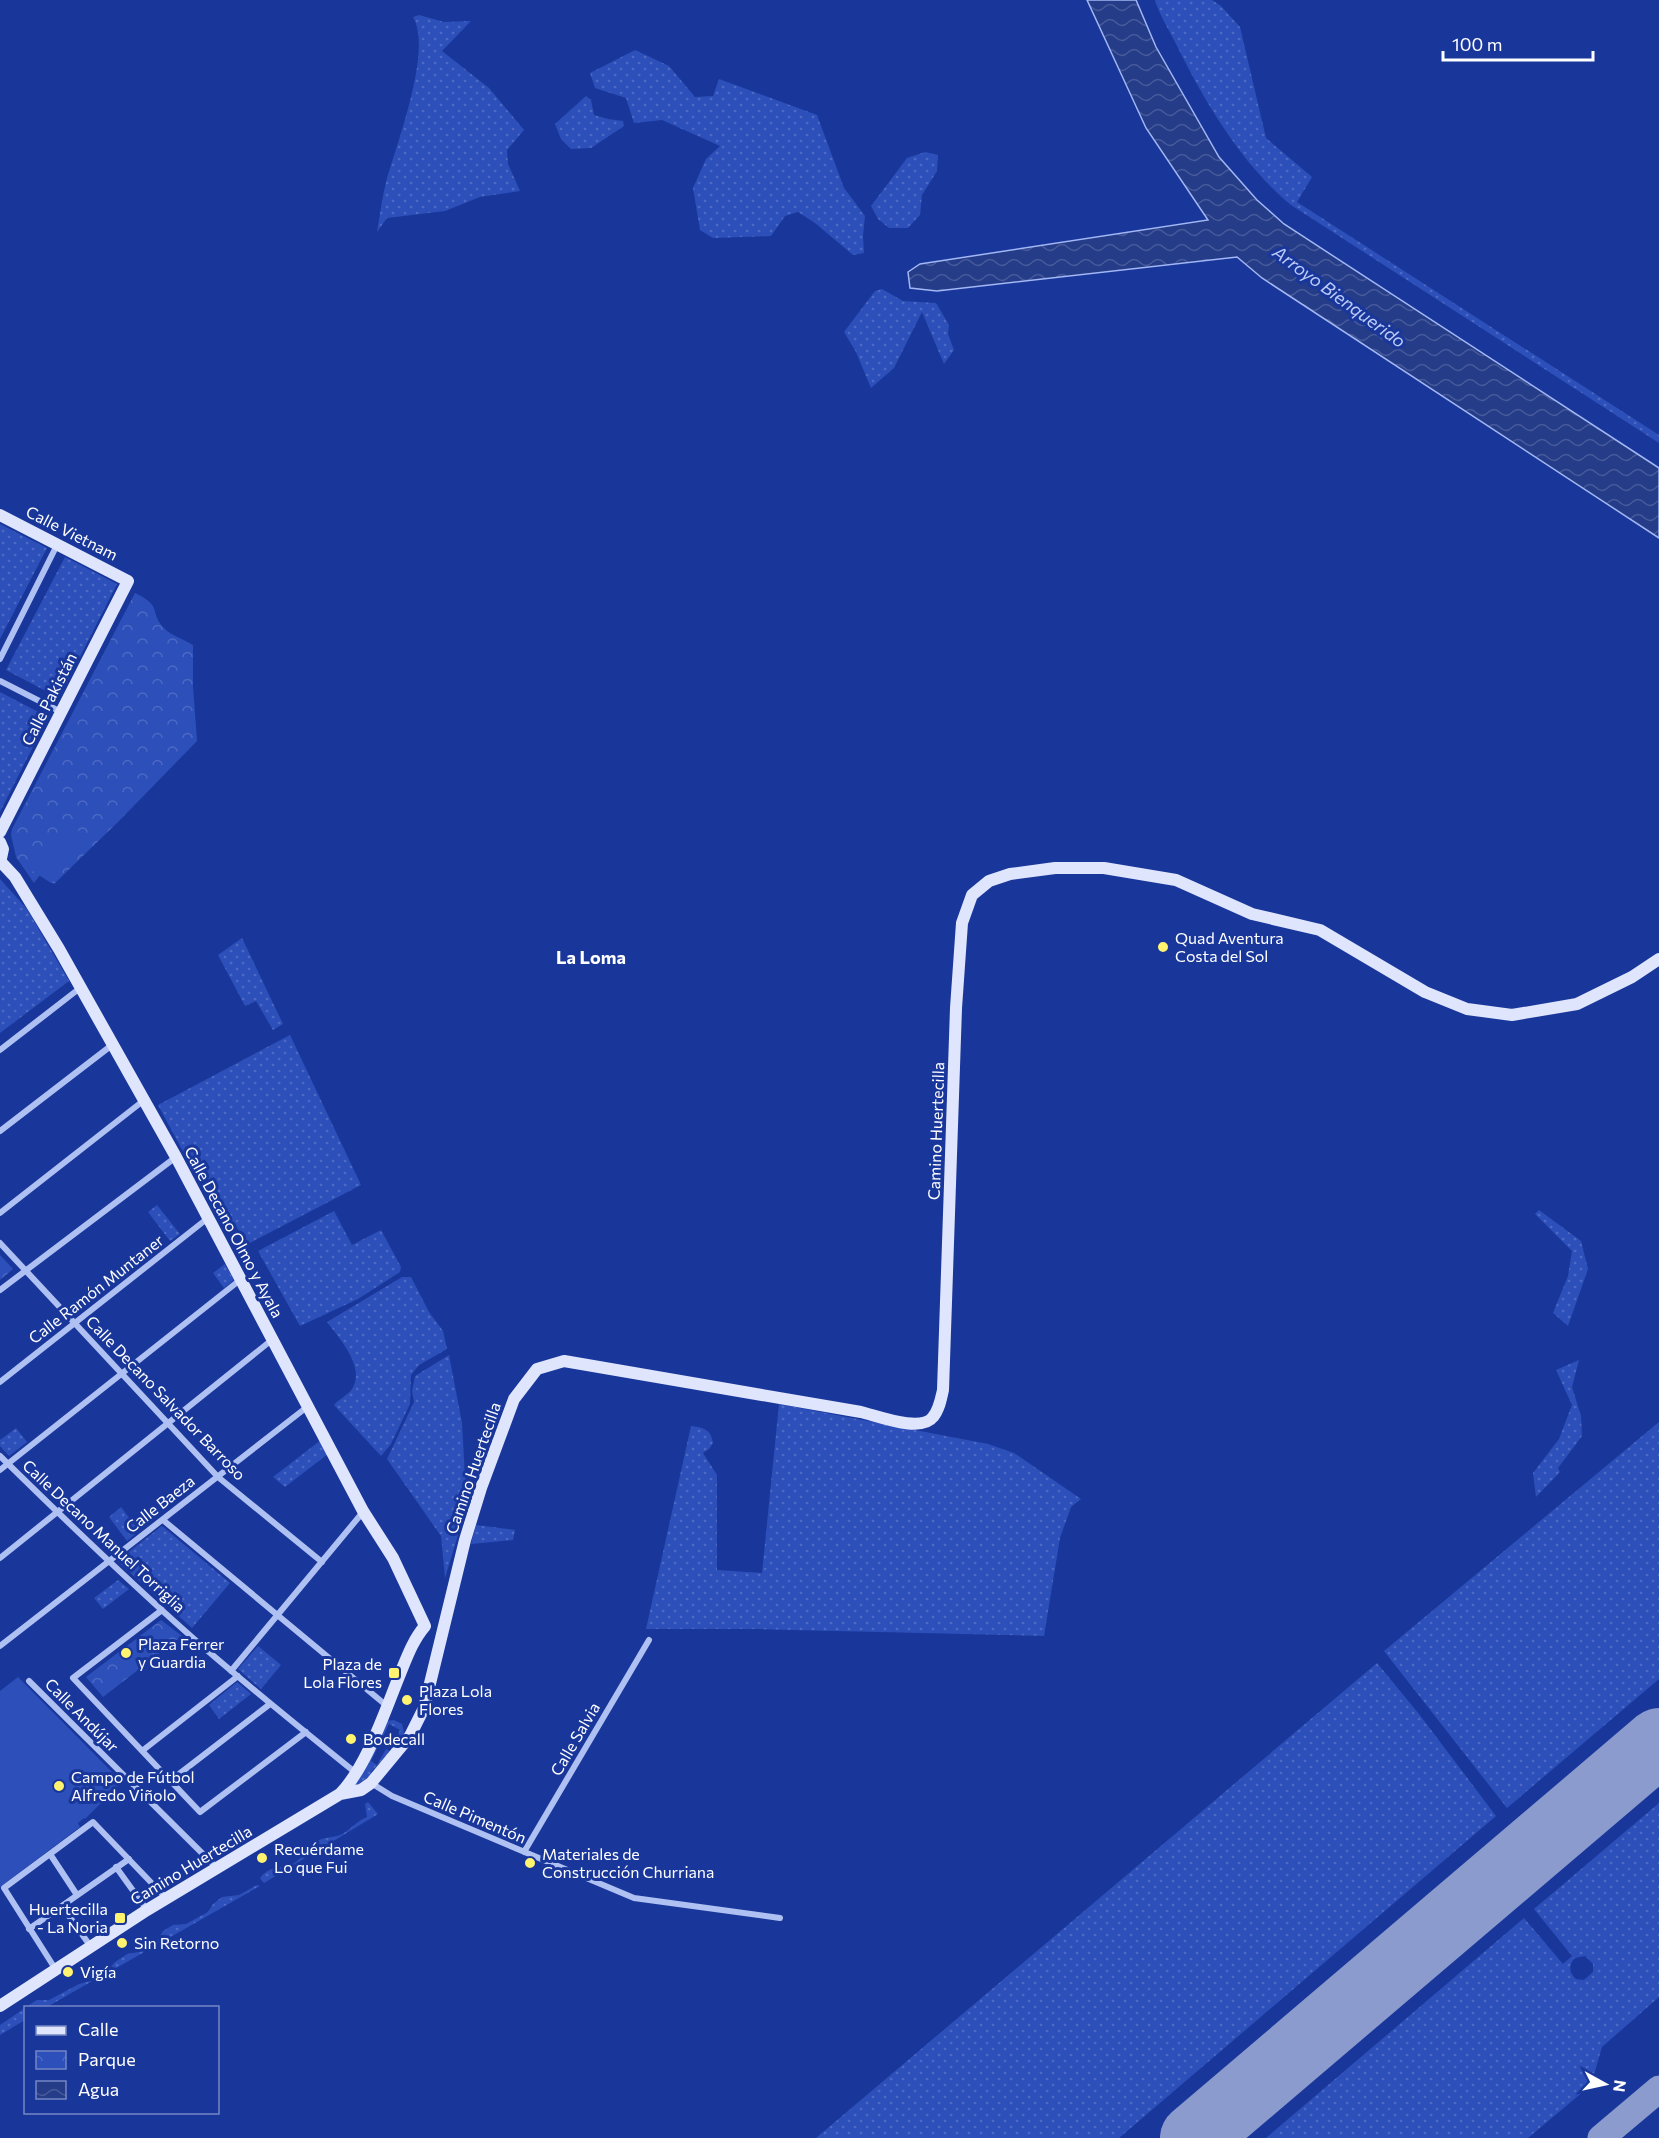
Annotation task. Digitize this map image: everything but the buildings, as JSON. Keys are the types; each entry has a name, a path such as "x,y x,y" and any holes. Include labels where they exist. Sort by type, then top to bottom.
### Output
{"street":[{"name":"Calle Vietnam","path":"0,515 128,581"},
{"path":"0,659 58,545"},
{"name":"Calle Pakistán","path":"0,832 128,581"},
{"path":"0,681 61,712"},
{"path":"0,842 3,849 0,862"},
{"name":"Calle Decano Olmo y Ayala","path":"0,862 15,877 176,1157 363,1511 393,1558 425,1626"},
{"name":"Camino Huertecilla","path":"443,1632 480,1488 514,1399 537,1369 564,1361 861,1412 907,1423 920,1425 932,1419 943,1390 956,1008 962,923 972,895 989,881 1010,874 1055,868 1104,868 1176,880 1252,914 1320,930 1425,992 1467,1009 1512,1015 1577,1004 1632,977 1659,959"},
{"path":"0,1050 80,988"},
{"path":"0,1131 112,1045"},
{"path":"0,1213 144,1101"},
{"path":"0,1290 176,1157"},
{"name":"Calle Ramón Muntaner","path":"0,1382 208,1218"},
{"name":"Calle Decano Salvador Barroso","path":"0,1243 218,1477 322,1562"},
{"path":"0,1470 241,1280"},
{"path":"0,1558 273,1339"},
{"name":"Calle Baeza","path":"0,1646 309,1406"},
{"name":"Calle Decano Manuel Torriglia","path":"0,1456 162,1610 270,1704 357,1773"},
{"path":"231,1671 363,1511"},
{"path":"163,1520 387,1706"},
{"path":"162,1610 73,1678 200,1812 306,1732"},
{"path":"425,1626 443,1632 424,1708 410,1736 371,1783 361,1790 340,1794 357,1773 414,1641 425,1626"},
{"name":"Calle Salvia","path":"524,1852 649,1640"},
{"path":"142,1751 237,1676"},
{"name":"Calle Andújar","path":"28,1681 218,1869"},
{"path":"170,1781 270,1704"},
{"name":"Calle Pimentón","path":"371,1783 392,1796 634,1898 780,1918"},
{"name":"Camino Huertecilla","path":"0,2006 147,1910 340,1794"},
{"path":"56,1970 3,1888 93,1822 167,1899"},
{"path":"50,1854 77,1895"},
{"path":"29,1929 129,1859"},
{"path":"116,1867 147,1910"},
{"path":"62,1906 91,1947"}],"green space":[{"path":"1155,0 1212,0 1221,6 1240,27 1266,138 1312,177 1297,202 1659,435 1659,443 1291,205 1256,170 1225,130 1186,64"},
{"path":"419,15 444,22 471,21 442,51 489,88 524,130 507,150 508,164 520,191 480,197 445,211 387,218 377,232 386,182 416,74 419,52 418,32 413,17"},
{"path":"635,50 669,66 695,97 713,96 719,79 817,115 844,188 865,216 864,253 853,255 815,223 798,212 785,216 771,236 713,238 700,230 693,188 706,159 720,146 662,120 634,123 626,98 595,88 590,73"},
{"path":"586,96 591,100 594,115 623,121 624,126 591,148 571,149 561,139 555,124"},
{"path":"925,152 938,155 937,171 922,195 920,215 908,228 889,228 878,219 871,206 907,158"},
{"path":"882,289 903,301 936,303 949,325 948,334 954,350 944,364 922,312 894,368 871,388 856,352 844,332 875,291"},
{"path":"0,524 47,548 0,639"},
{"path":"65,557 117,584 59,698 6,670"},
{"path":"135,593 150,602 159,622 167,631 193,645 197,741 54,884 40,875 34,883 16,857 11,835 12,829"},
{"path":"0,692 48,717 0,812"},
{"path":"67,822 87,838 51,883 28,868"},
{"path":"0,879 27,909 69,981 0,1033"},
{"path":"242,938 283,1024 273,1030 256,1001 245,1006 218,955"},
{"path":"290,1035 361,1185 248,1244 224,1209 214,1209 158,1105"},
{"path":"157,1205 180,1234 170,1241 148,1212"},
{"path":"1539,1210 1581,1241 1588,1269 1568,1326 1553,1313 1568,1276 1572,1251 1535,1214"},
{"path":"334,1211 352,1245 381,1230 401,1267 400,1272 358,1299 300,1326 258,1251"},
{"path":"0,1255 13,1269 0,1280"},
{"path":"225,1264 234,1280 224,1288 213,1273"},
{"path":"402,1277 411,1277 429,1312 443,1331 447,1349 419,1365 411,1375 410,1404 391,1444 381,1456 334,1405 352,1389 356,1372 344,1344 327,1322"},
{"path":"449,1355 462,1423 465,1477 472,1489 445,1578 441,1536 387,1459 414,1402 412,1391 415,1376"},
{"path":"1579,1360 1572,1387 1581,1416 1582,1436 1558,1468 1560,1472 1536,1497 1533,1473 1559,1439 1572,1405 1556,1370"},
{"path":"779,1404 988,1444 1014,1453 1081,1499 1071,1507 1060,1538 1044,1636 756,1629 646,1629 691,1426 706,1430 711,1435 713,1443 703,1453 717,1475 717,1570 762,1573"},
{"path":"1659,1422 1659,1679 1507,1808 1384,1651"},
{"path":"16,1428 27,1442 9,1456 0,1446 0,1440"},
{"path":"321,1440 328,1454 285,1487 273,1477"},
{"path":"121,1507 139,1531 127,1541 109,1517"},
{"path":"476,1525 515,1530 513,1540 471,1544"},
{"path":"162,1526 230,1583 192,1628 117,1561"},
{"path":"118,1580 129,1589 103,1609 94,1598"},
{"name":"Plaza Ferrer y Guardia","path":"161,1620 182,1636 103,1697 86,1677"},
{"path":"258,1646 281,1665 261,1689 238,1669"},
{"path":"1377,1663 1419,1714 1496,1816 1119,2138 816,2138"},
{"name":"Campo de Fútbol Alfredo Viñolo","path":"18,1677 122,1782 85,1819 78,1823 80,1827 0,1887 0,1691"},
{"path":"237,1682 251,1694 219,1719 209,1705"},
{"path":"394,1720 402,1724 405,1736 371,1772 373,1774 354,1787 385,1721","holes":["389,1724 400,1730 390,1751 386,1749 377,1765 371,1761"]},
{"path":"368,1802 378,1814 264,1883 260,1878 270,1870 294,1863 316,1841 340,1835 367,1817 365,1804"},
{"path":"1659,1803 1659,1997 1602,2047 1591,2085 1528,2138 1266,2138 1524,1918 1563,1964 1572,1956 1534,1909","holes":["1585,1956 1593,1964 1593,1972 1584,1980 1576,1979 1571,1972 1570,1966 1575,1958"]},
{"path":"257,1885 260,1886 104,1975 115,1962 157,1941 163,1931 173,1925 186,1924 208,1912 213,1904 222,1897 239,1895"},
{"path":"94,1980 49,2006 28,2006 37,2000 49,2000 79,1984"},
{"path":"24,2009 24,2021 0,2035 0,2025"}],"water":[{"name":"Arroyo Bienquerido","path":"1087,0 1136,0 1156,47 1219,157 1257,200 1284,224 1659,468 1659,538 1262,278 1237,257 937,291 910,288 908,272 920,264 1208,220 1146,128"}],"taxiway":[{"path":"1601,2138 1659,2089"}],"runway":[{"path":"1194,2138 1659,1742"}],"place":[{"name":"Quad Aventura Costa del Sol","path":"1163,947"},
{"name":"Plaza Ferrer y Guardia","path":"126,1653"},
{"name":"Plaza de Lola Flores","path":"394,1673"},
{"name":"Plaza Lola Flores","path":"407,1700"},
{"name":"Bodecall","path":"351,1739"},
{"name":"Campo de Fútbol Alfredo Viñolo","path":"59,1786"},
{"name":"Recuérdame Lo que Fui","path":"262,1858"},
{"name":"Materiales de Construcción Churriana","path":"530,1863"},
{"name":"Huertecilla - La Noria","path":"120,1918"},
{"name":"Sin Retorno","path":"122,1943"},
{"name":"Vigía","path":"68,1972"}],"district":[{"name":"La Loma","path":"591,958"}]}
